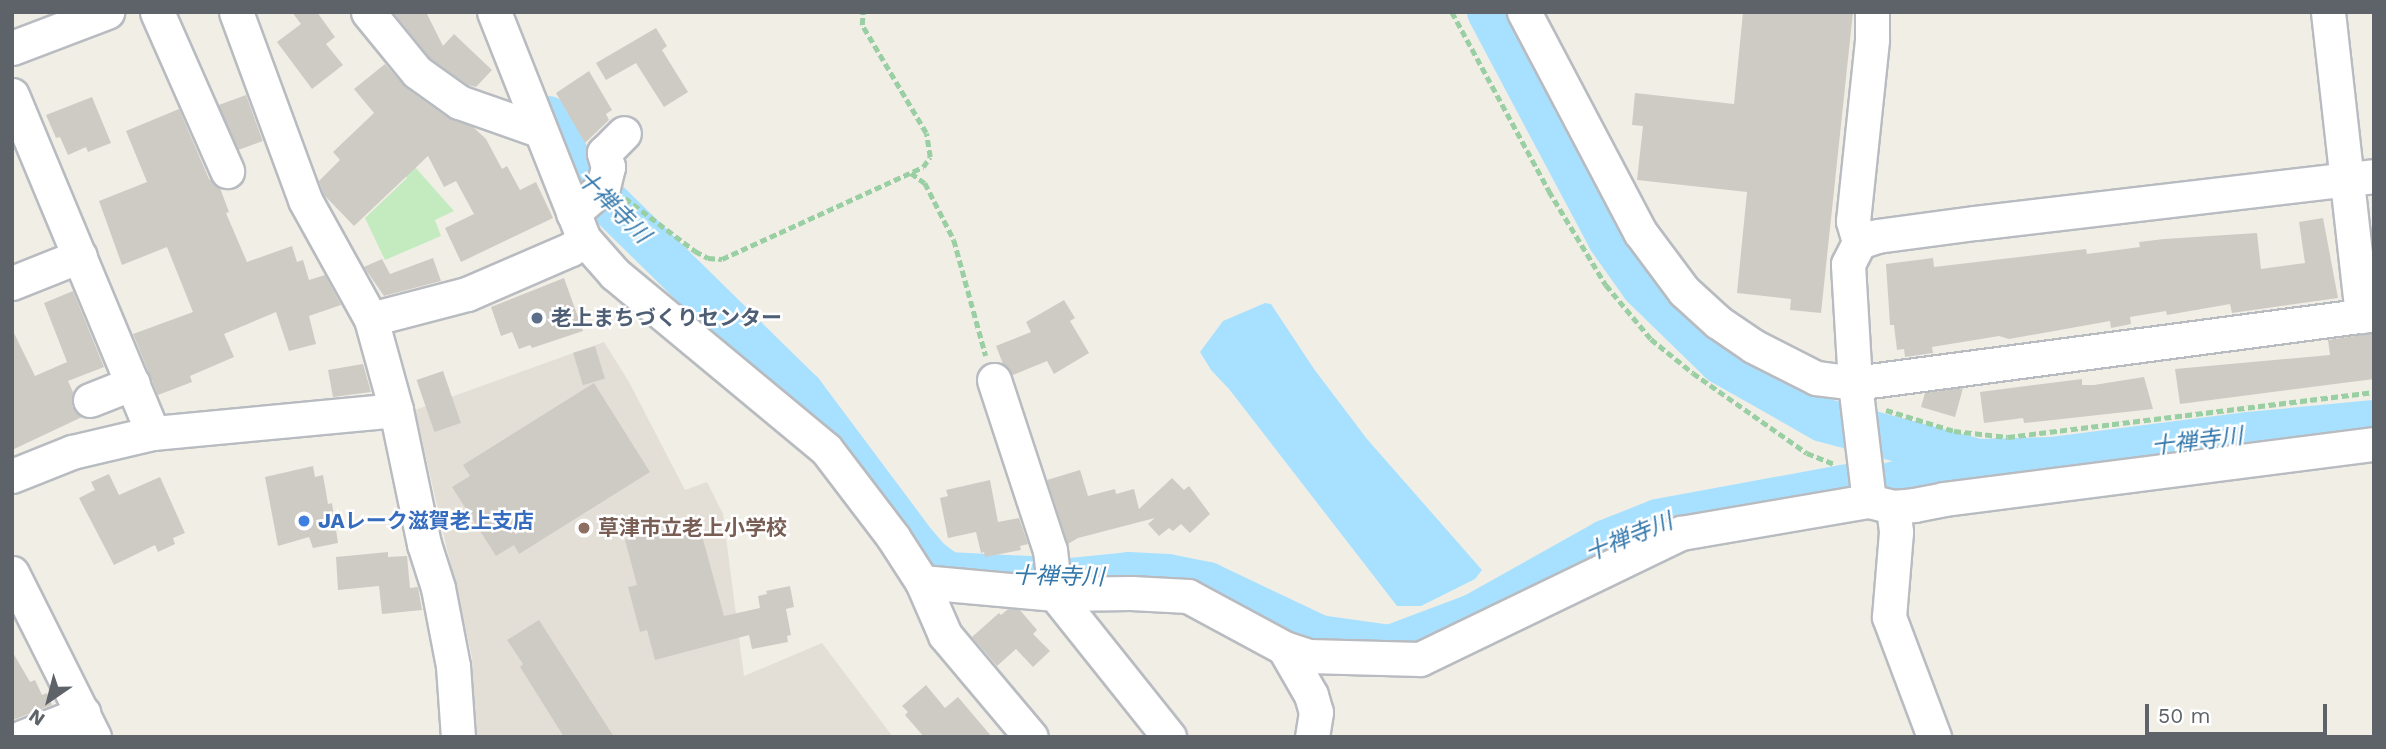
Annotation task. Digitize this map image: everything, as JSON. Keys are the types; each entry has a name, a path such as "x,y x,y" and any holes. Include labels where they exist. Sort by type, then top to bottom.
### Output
{"street":[{"path":"12,48 107,12"},
{"path":"158,12 227,171"},
{"path":"236,12 305,200 371,319 397,410 453,666 458,737"},
{"path":"368,12 417,72 459,102 539,130"},
{"path":"494,12 579,226 615,274 825,449 893,537 922,582 945,635 1031,737"},
{"path":"1524,12 1640,232 1684,291 1718,322 1753,346 1857,397 2368,315 2361,178 2328,12"},
{"path":"1872,12 1872,39 1853,221 1859,242 1848,264 1857,397 1873,488 1896,532 1889,617 1934,737"},
{"path":"12,95 153,433"},
{"path":"371,319 467,295 571,249 579,226 603,187 608,167 604,153 624,133"},
{"path":"1859,242 1877,236 1975,223 2361,178"},
{"path":"12,283 80,256"},
{"path":"994,380 1050,550 1054,583 1169,737"},
{"path":"90,400 133,383"},
{"path":"12,476 72,452 153,433 397,410"},
{"path":"922,582 1054,583 1131,593 1188,596 1284,648 1308,656 1420,659 1681,533 1873,488 2374,444"},
{"path":"12,573 89,725 22,737"},
{"path":"1284,648 1316,712 1312,737"}],"path":[{"path":"603,187 630,201 695,251 708,258 722,259 923,167 930,157 926,134 862,24 863,12"},
{"path":"1452,12 1549,191 1606,285 1651,339 1693,373 1807,453 1873,488"},
{"path":"911,173 925,183 954,240 994,380"},
{"path":"1857,397 1905,418 1954,432 2008,437 2374,391"}],"shaded area":[{"name":"草津市立老上小学校","path":"604,342 629,382 685,490 707,482 723,514 744,676 822,643 893,737 475,737 472,657 415,410"}],"green space":[{"path":"407,158 454,211 435,220 441,236 385,260 365,218 407,178 399,165"}],"water":[{"path":"1265,303 1271,304 1314,369 1367,439 1482,570 1475,579 1421,606 1397,606 1229,389 1211,370 1200,352 1223,321"}],"building":[{"path":"292,12 317,12 335,37 326,44 343,65 312,89 277,42 301,24"},
{"path":"393,12 426,12 443,46 454,34 492,70 476,87 468,85 430,58"},
{"path":"1743,12 1853,12 1821,313 1790,310 1791,299 1737,293 1747,192 1637,180 1643,126 1632,125 1635,93 1734,104"},
{"path":"656,28 667,46 662,50 688,92 664,107 636,63 606,80 596,63"},
{"path":"385,64 406,88 448,118 473,127 486,139 502,169 507,166 520,190 536,182 553,218 461,262 445,228 474,214 456,181 444,187 428,156 354,226 324,195 319,181 340,160 333,152 374,113 354,89"},
{"path":"589,71 612,110 606,114 609,120 585,143 556,93"},
{"path":"246,95 263,141 236,151 219,105"},
{"path":"92,97 111,143 88,152 86,147 68,155 60,137 56,138 46,115"},
{"path":"179,109 209,179 220,188 229,212 226,213 247,262 292,246 297,262 303,260 309,280 325,275 341,305 309,316 316,344 289,351 276,312 224,334 234,357 190,376 192,382 158,395 133,334 193,312 167,247 122,265 99,201 147,182 126,131"},
{"path":"2323,218 2338,298 2232,313 2230,304 2167,315 2166,311 2130,317 2131,324 2111,328 2110,321 2009,339 1999,336 1932,347 1933,353 1905,357 1904,349 1897,350 1894,325 1890,325 1886,264 1933,258 1934,267 2086,249 2087,254 2140,247 2139,242 2164,239 2257,233 2261,269 2305,263 2299,222"},
{"path":"433,258 441,281 384,296 364,267 382,259 390,274"},
{"name":"老上まちづくりセンター","path":"564,278 583,331 532,348 530,345 519,349 512,332 501,336 491,307"},
{"path":"73,291 104,367 68,381 73,392 72,406 82,417 12,450 12,329 35,376 67,362 44,303"},
{"path":"1064,300 1075,318 1070,321 1089,353 1054,374 1047,361 1013,375 1003,364 996,346 1031,332 1026,322"},
{"path":"2374,333 2374,379 2180,404 2175,369 2330,355 2328,340"},
{"path":"595,346 605,379 583,385 573,353"},
{"path":"363,364 371,392 333,397 328,370"},
{"path":"443,371 461,423 434,432 417,380"},
{"path":"2144,377 2153,409 2024,423 2023,418 1984,423 1980,392 2082,379 2082,385 2094,385"},
{"path":"594,383 650,472 519,554 514,545 496,556 452,487 470,476 463,465"},
{"path":"1963,388 1955,417 1921,407 1925,393"},
{"name":"JAレーク滋賀老上支店","path":"313,466 315,477 323,475 328,504 332,503 338,543 313,548 309,537 278,546 265,477"},
{"path":"1080,470 1088,496 1115,489 1116,494 1134,489 1139,509 1172,478 1184,490 1189,486 1210,514 1190,533 1181,524 1173,531 1169,528 1159,536 1148,524 1155,518 1078,538 1068,544 1047,480"},
{"path":"109,474 119,495 160,477 185,533 173,538 175,544 158,552 155,545 114,565 79,498 95,490 91,482"},
{"path":"990,480 998,522 1019,518 1028,544 1020,546 1021,550 985,557 984,552 981,553 976,532 948,538 940,498 948,496 946,490"},
{"path":"698,521 724,616 760,608 758,596 767,594 766,591 790,586 794,607 786,609 791,635 787,636 788,642 752,649 749,635 655,660 647,630 640,632 628,587 637,585 625,540"},
{"path":"388,552 388,557 407,556 410,588 418,587 422,610 382,614 379,586 338,590 336,557"},
{"path":"1008,609 1020,610 1037,630 1033,634 1050,651 1033,667 1016,649 997,666 972,637 999,613 1001,615"},
{"path":"539,620 614,737 564,737 520,667 523,664 507,640"},
{"path":"12,651 30,682 35,680 42,695 47,693 52,705 13,720"},
{"path":"926,685 945,708 958,697 992,737 924,737 905,715 908,712 902,706"}],"waterway":[{"name":"十禅寺川","path":"1489,12 1609,238 1643,286 1721,362 1823,420 1978,461"},
{"name":"十禅寺川","path":"548,118 574,169 802,393 915,544 930,561 948,574 1072,580 1129,574 1168,576 1208,584 1319,637 1390,647 1475,615 1605,542 1658,521 1847,486"},
{"name":"十禅寺川","path":"1892,484 1978,461 2051,459 2249,434 2374,422"}],"place":[{"name":"老上まちづくりセンター","path":"537,318"},
{"name":"JAレーク滋賀老上支店","path":"304,521"},
{"name":"草津市立老上小学校","path":"584,528"}]}
